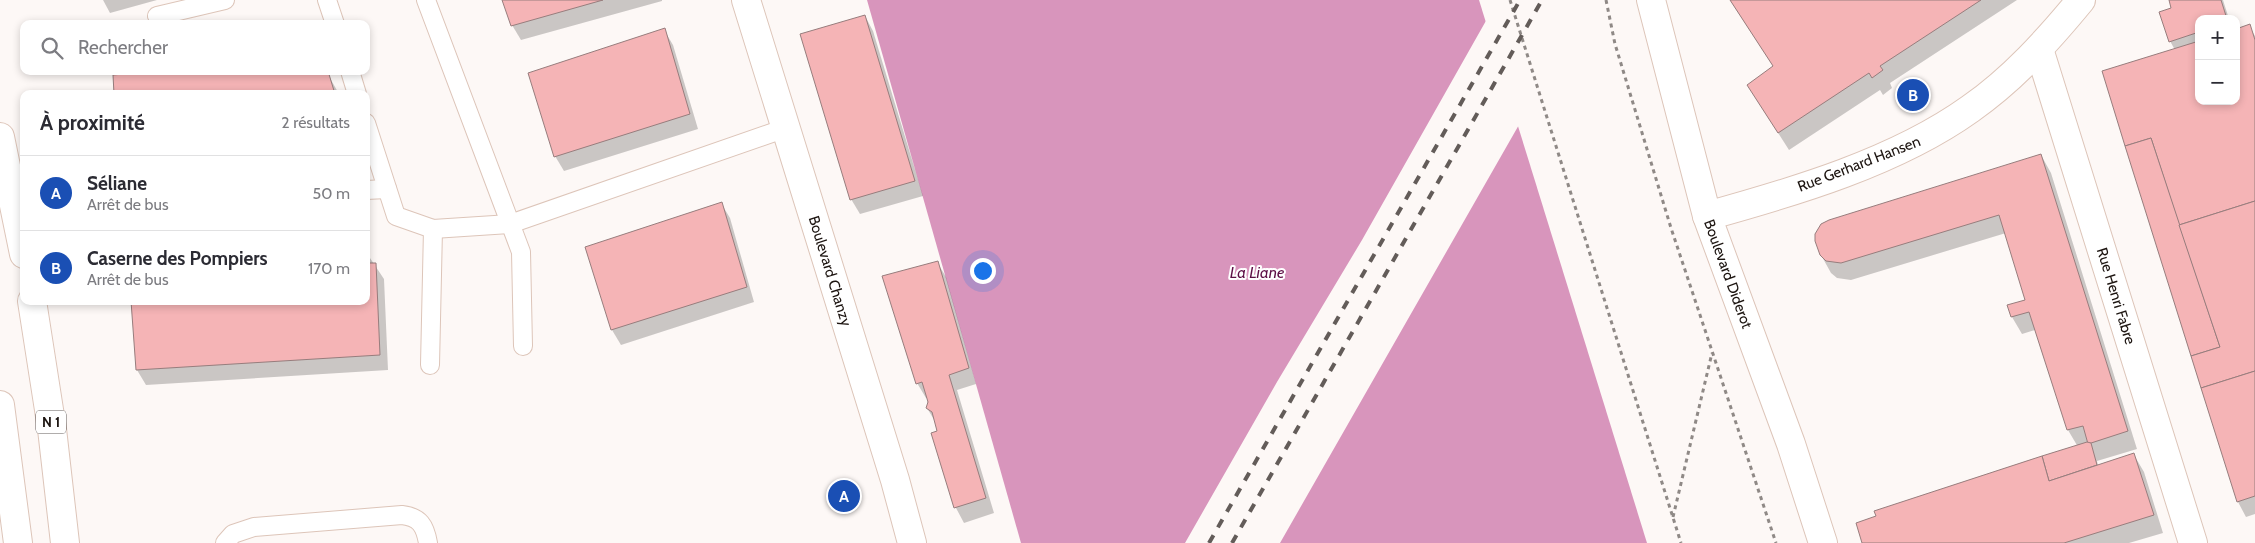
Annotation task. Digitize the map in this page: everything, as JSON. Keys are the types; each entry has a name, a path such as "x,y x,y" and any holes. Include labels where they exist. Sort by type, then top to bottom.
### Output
{"main road":[{"name":"Boulevard Chanzy","path":"746,0 896,480 907,540"},
{"name":"Boulevard Diderot","path":"1651,0 1707,216 1791,444 1823,543"},
{"name":"Rue Gerhard Hansen","path":"1707,216 1821,180 1879,159 1928,136 1996,90 2039,49 2081,0"},
{"name":"Rue Henri Fabre","path":"2039,49 2193,543"},
{"path":"0,137 20,234"},
{"name":"N 1","path":"33,305 52,429 66,543"},
{"path":"0,405 18,543"}],"lane":[{"path":"156,16 224,0"},
{"path":"327,0 334,20"},
{"path":"426,0 522,252 524,346"},
{"path":"351,75 356,90"},
{"path":"370,136 396,216 433,229 510,224 786,128"},
{"path":"370,190 387,189"},
{"path":"430,365 433,229"},
{"path":"226,543 233,534 254,527 402,515 413,516 421,522 428,543"}],"path":[{"path":"1510,0 1680,543"},
{"path":"1606,0 1615,44 1671,228 1776,543"},
{"path":"1673,519 1712,352"}],"water":[{"name":"La Liane","path":"867,0 1479,0 1647,543 1021,543"}],"pier":[{"path":"1487,19 1520,123 1280,543 1185,543 1277,382 1362,240"}],"building":[{"path":"502,0 603,0 511,26"},
{"path":"1730,0 1981,0 1880,66 1883,70 1872,78 1869,73 1778,133 1747,85 1773,66"},
{"path":"2169,0 2221,0 2226,15 2195,15 2195,33 2169,42 2159,12 2171,8"},
{"path":"865,15 915,181 850,200 800,34"},
{"path":"2250,24 2255,40 2255,201 2179,225 2151,138 2125,146 2102,71 2195,42 2195,105 2240,105 2240,28"},
{"path":"665,28 690,114 554,157 528,73"},
{"path":"113,75 329,75 334,90 114,90"},
{"path":"2151,138 2220,347 2191,356 2125,146"},
{"path":"2041,154 2128,431 2088,444 2083,426 2067,430 2029,312 2011,317 2007,305 2025,300 1999,215 1841,263 1826,261 1820,255 1815,241 1815,234 1821,224 1829,220"},
{"path":"2255,201 2255,371 2201,388 2191,356 2220,347 2179,225"},
{"path":"722,202 747,287 611,330 585,247"},
{"path":"938,261 969,368 949,375 986,498 954,508 931,433 937,431 932,412 926,408 928,402 922,382 916,384 882,276"},
{"path":"370,263 376,263 380,355 136,370 131,305 370,305"},
{"path":"2255,371 2255,496 2237,502 2201,388"},
{"path":"2087,442 2091,443 2097,465 2049,481 2042,456"},
{"path":"2134,453 2154,515 2064,543 1862,543 1856,523 1876,516 1874,511 2042,456 2049,481"}],"railway":[{"path":"1209,543 1520,0"},
{"path":"1232,543 1542,0"}],"place":[{"name":"Caserne des Pompiers","path":"1913,95"},
{"name":"Séliane","path":"844,496"}]}
